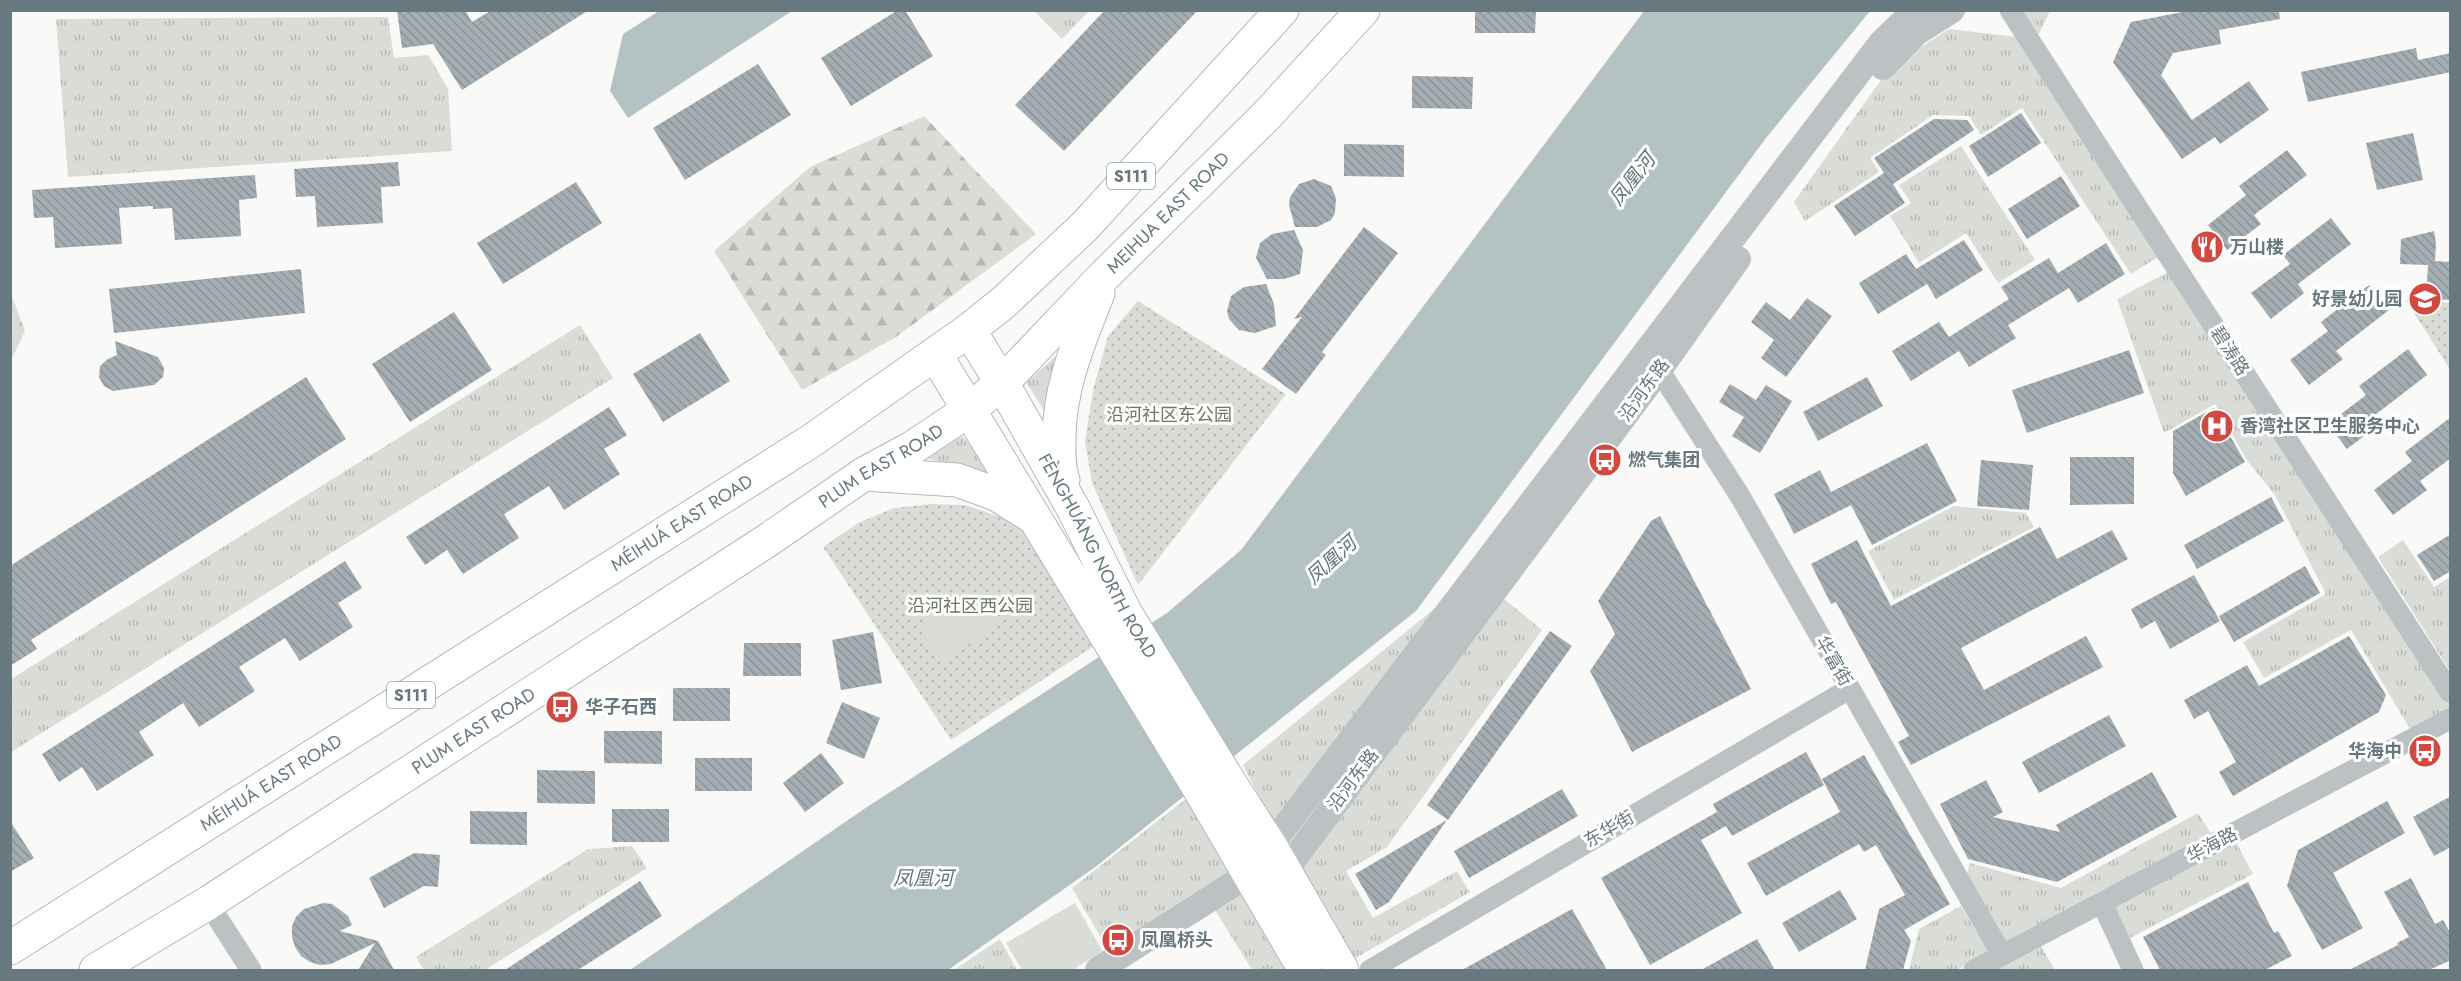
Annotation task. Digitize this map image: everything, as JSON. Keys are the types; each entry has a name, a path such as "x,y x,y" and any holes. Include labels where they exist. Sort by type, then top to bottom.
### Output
{"main road":[{"name":"MÉIHUÁ EAST ROAD","path":"10,948 811,441 969,330 1004,302 1085,226 1282,10"},
{"name":"MEIHUA EAST ROAD","path":"969,410 1002,383 1104,276 1268,114 1363,10"},
{"path":"1074,510 1059,467 1059,415 1071,361 1104,276"},
{"name":"FÈNGHUÁNG NORTH ROAD","path":"969,330 1074,510 1120,633"},
{"name":"FÈNGHUÁNG NORTH ROAD","path":"935,354 1037,519 1120,633 1215,788"},
{"name":"PLUM EAST ROAD","path":"96,970 208,903 758,546 864,474 912,448 969,410"},
{"path":"864,474 957,480 996,494 1037,519"},
{"path":"1215,788 1278,859 1342,970"},
{"path":"1215,788 1249,874 1305,970"}],"street":[{"name":"沿河东路","path":"1278,859 1881,43 1914,10"},
{"name":"沿河东路","path":"1278,859 1659,370 1782,197 1886,63 1916,33 1952,10"},
{"name":"碧涛路","path":"2010,10 2451,692"},
{"name":"华富街","path":"1659,370 1740,496 2002,956"},
{"name":"东华街","path":"1370,970 1850,689"},
{"name":"华海路","path":"1974,970 2451,719"},
{"path":"1098,970 1249,874 1278,859"},
{"path":"208,903 251,970"},
{"path":"2102,903 2133,970"}],"green space":[{"path":"1034,11 1089,11 1062,39"},
{"path":"2017,11 2050,11 2036,40"},
{"path":"388,17 394,58 428,55 448,89 452,151 68,177 56,19"},
{"path":"1949,29 2025,38 2163,254 2131,274 2022,108 1981,135 1969,116 1933,115 1870,158 1879,172 1805,221 1794,202 1891,66"},
{"path":"924,116 1036,234 896,337 802,390 714,251 810,167"},
{"path":"1961,146 2035,260 1998,283 1966,233 1919,263 1890,216 1911,203 1899,185"},
{"path":"2174,269 2450,700 2450,714 2413,734 2351,630 2264,678 2243,642 2326,594 2275,495 2248,462 2215,404 2164,433 2117,299"},
{"path":"10,294 25,331 11,361"},
{"path":"2406,300 2450,303 2449,368"},
{"name":"沿河社区东公园","path":"1138,301 1286,394 1138,585 1092,483 1085,442 1093,390 1108,336"},
{"path":"580,325 613,378 11,752 11,679"},
{"path":"1062,351 1059,435 1026,382"},
{"path":"962,436 997,476 922,457"},
{"name":"沿河社区西公园","path":"931,504 965,505 1000,517 1033,537 1097,644 951,740 823,547 858,523 894,508"},
{"path":"1954,506 2026,513 2034,527 1894,600 1868,551"},
{"path":"2403,540 2434,587 2450,577 2450,671 2378,557"},
{"path":"979,591 1000,625 941,662 919,628"},
{"path":"1503,598 1542,630 1387,847 1346,871 1373,918 1457,871 1470,892 1354,959 1292,856"},
{"path":"1434,609 1451,622 1280,837 1243,765"},
{"path":"1196,791 1243,873 1111,955 1072,888"},
{"path":"2198,813 2214,838 2004,948 1965,880 1970,863 2061,888"},
{"path":"2236,842 2253,874 2130,938 2113,906"},
{"path":"632,846 647,868 485,970 424,970 416,957 588,849"},
{"path":"1249,882 1300,970 1252,970 1212,905"},
{"path":"1075,903 1103,952 1072,970 1022,970 1006,943"},
{"path":"1961,906 1989,953 1957,970 1909,970 1919,929"},
{"path":"1000,939 1017,970 954,970"},
{"path":"2040,944 2055,970 1991,970"}],"water":[{"path":"659,11 792,11 628,118 610,91 623,34"},
{"name":"凤凰河","path":"1644,11 1870,11 1766,138 1416,611 1094,868 948,970 630,970 864,809 1167,613 1241,550"}],"building":[{"path":"397,10 465,10 472,22 492,10 589,10 462,90 433,44 402,48"},
{"path":"898,10 905,10 933,56 851,106 821,58"},
{"path":"1105,10 1198,10 1064,151 1015,105"},
{"path":"1475,10 1536,10 1535,33 1475,33"},
{"path":"2193,10 2279,10 2280,19 2219,30 2221,44 2173,53 2161,75 2192,120 2249,81 2269,110 2220,144 2215,137 2182,159 2113,62 2131,22"},
{"path":"2416,48 2418,60 2451,53 2451,72 2308,102 2301,72"},
{"path":"758,64 791,115 685,180 653,128"},
{"path":"1412,76 1473,77 1472,109 1412,108"},
{"path":"2021,113 2041,143 1988,177 1969,146"},
{"path":"1934,119 1967,120 1974,130 1893,184 1905,203 1855,236 1834,206 1884,173 1874,158"},
{"path":"2413,133 2423,180 2377,190 2366,143"},
{"path":"1344,144 1404,145 1404,177 1344,176"},
{"path":"2287,150 2307,175 2254,215 2261,224 2227,250 2208,225 2246,195 2239,186"},
{"path":"398,162 400,186 381,187 383,223 317,227 315,196 296,197 294,169"},
{"path":"255,175 257,198 239,200 241,236 175,240 172,208 153,209 153,206 119,208 122,244 55,248 53,217 34,218 32,190"},
{"path":"2061,176 2080,206 2027,239 2008,209"},
{"path":"1314,179 1331,186 1336,198 1335,213 1331,220 1317,227 1295,227 1289,205 1290,197 1299,184"},
{"path":"576,182 602,223 503,284 477,243"},
{"path":"2331,218 2351,244 2298,284 2304,293 2271,319 2251,293 2290,264 2283,255"},
{"path":"1364,227 1398,253 1322,352 1326,355 1296,394 1262,369 1302,317 1294,319"},
{"path":"1294,230 1303,250 1300,274 1284,279 1267,279 1256,258 1260,243 1272,234"},
{"path":"2434,231 2435,261 2451,262 2451,300 2426,299 2428,265 2400,264 2401,239"},
{"path":"1964,240 1983,270 1936,299 1927,284 1878,314 1859,283 1906,254 1916,269"},
{"path":"2106,243 2125,274 2078,303 2069,288 2008,325 2016,338 1969,367 1959,351 1911,381 1892,351 1939,322 1949,337 2009,299 2001,287 2049,258 2058,273"},
{"path":"301,269 305,313 114,333 109,289"},
{"path":"1266,284 1274,304 1276,326 1255,333 1239,330 1229,319 1227,311 1231,296 1244,287"},
{"path":"2369,285 2389,310 2336,351 2343,359 2309,385 2290,360 2328,331 2321,322"},
{"path":"1807,298 1832,316 1786,377 1761,358 1774,340 1751,322 1766,302 1790,320"},
{"path":"454,312 492,370 410,422 372,364"},
{"path":"700,333 730,381 663,422 633,374"},
{"path":"115,341 158,357 164,368 163,377 154,385 113,391 104,386 99,377 100,366 117,355"},
{"path":"2408,349 2427,375 2375,415 2381,423 2347,449 2328,424 2366,395 2359,386"},
{"path":"2129,350 2144,393 2027,433 2012,390"},
{"path":"306,377 346,439 31,640 37,649 10,666 10,566"},
{"path":"1867,377 1883,406 1818,441 1803,412"},
{"path":"1730,384 1756,400 1766,385 1792,401 1760,453 1732,436 1744,417 1719,402"},
{"path":"609,407 627,435 604,449 620,474 564,510 549,486 504,514 519,538 463,574 447,550 425,565 406,537"},
{"path":"2214,408 2245,462 2186,496 2173,473 2173,431"},
{"path":"2451,417 2451,458 2420,481 2427,490 2393,515 2374,490 2412,461 2405,452"},
{"path":"1927,443 1957,501 1872,545 1851,505 1794,534 1774,494 1820,470 1831,492"},
{"path":"2070,457 2134,457 2134,504 2070,505"},
{"path":"1981,460 2033,465 2029,510 1977,506"},
{"path":"2271,497 2284,521 2197,569 2184,545"},
{"path":"1660,516 1751,689 1632,752 1590,671 1615,634 1598,601 1651,521"},
{"path":"2040,527 2057,559 2112,530 2128,559 1961,648 1984,690 2086,636 2103,667 1911,765 1898,742 1909,736 1836,602 1831,604 1811,564 1857,540 1891,606"},
{"path":"2451,534 2451,571 2434,581 2417,555"},
{"path":"345,561 362,588 338,603 353,627 300,661 285,638 239,667 255,691 199,727 183,703 139,732 154,755 97,791 82,767 59,782 42,754"},
{"path":"2305,566 2320,593 2234,642 2219,616"},
{"path":"2194,575 2220,621 2170,649 2155,621 2141,629 2131,609"},
{"path":"1550,631 1572,646 1448,820 1427,805"},
{"path":"873,632 882,683 841,690 832,640"},
{"path":"2349,636 2386,695 2379,712 2233,796 2219,772 2236,762 2208,711 2194,719 2184,700 2247,665 2259,686"},
{"path":"744,643 801,643 801,676 743,676"},
{"path":"673,688 730,688 730,721 673,721"},
{"path":"842,702 880,718 864,759 826,743"},
{"path":"2109,715 2126,746 2039,793 2022,762"},
{"path":"604,731 662,731 662,764 604,763"},
{"path":"1806,752 1824,785 1732,836 1726,826 1701,840 1742,913 1650,965 1601,878 1717,812 1713,804"},
{"path":"821,753 844,783 805,812 783,783"},
{"path":"1864,755 1950,904 1904,930 1911,941 1903,970 1865,970 1879,909 1905,895 1876,845 1864,852 1859,844 1766,896 1747,863 1840,812 1822,779"},
{"path":"695,758 752,758 752,791 695,791"},
{"path":"537,770 595,771 595,804 537,803"},
{"path":"2152,772 2177,817 2057,882 1968,859 1940,804 1986,780 2003,812 1993,817 2060,832 2056,825"},
{"path":"1562,789 1578,816 1469,878 1454,851"},
{"path":"2451,796 2451,847 2434,856 2413,817"},
{"path":"2387,801 2405,833 2333,873 2363,928 2322,950 2287,886 2298,850"},
{"path":"612,809 669,809 669,842 612,842"},
{"path":"470,811 527,812 527,845 470,844"},
{"path":"1447,820 1389,902 1376,910 1355,874"},
{"path":"10,821 34,858 10,872"},
{"path":"414,853 440,855 438,887 424,886 384,908 369,878"},
{"path":"2411,878 2435,924 2443,920 2451,934 2451,960 2429,970 2349,970 2409,937 2384,892"},
{"path":"640,881 662,916 578,970 505,970"},
{"path":"2248,882 2274,933 2278,931 2292,956 2265,970 2160,970 2143,937"},
{"path":"1840,890 1857,919 1799,952 1782,923"},
{"path":"323,903 332,904 348,916 352,925 340,931 378,941 394,970 358,970 375,943 331,964 320,965 301,956 292,937 292,926 296,917 304,909"},
{"path":"1572,909 1607,970 1462,970"},
{"path":"1757,939 1775,970 1701,970"}],"place":[{"name":"万山楼","path":"2207,247"},
{"name":"好景幼儿园","path":"2425,299"},
{"name":"香湾社区卫生服务中心","path":"2217,426"},
{"name":"燃气集团","path":"1605,460"},
{"name":"华子石西","path":"562,707"},
{"name":"华海中","path":"2425,751"},
{"name":"凤凰桥头","path":"1118,940"}]}
